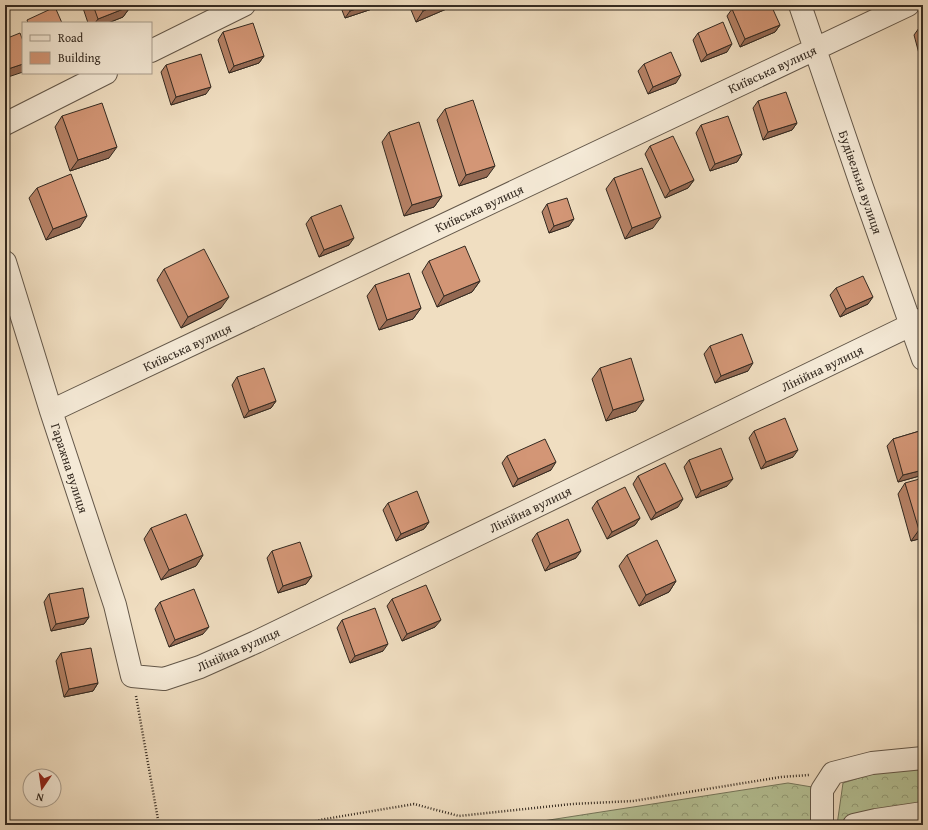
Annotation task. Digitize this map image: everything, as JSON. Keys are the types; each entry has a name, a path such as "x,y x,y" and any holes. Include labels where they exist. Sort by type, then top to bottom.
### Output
{"street":[{"path":"152,51 244,5"},
{"name":"Будівельна вулиця","path":"800,5 862,187 917,322 923,359"},
{"name":"Київська вулиця","path":"52,411 908,5"},
{"path":"5,124 104,74"},
{"name":"Гаражна вулиця","path":"5,262 115,605 132,676"},
{"name":"Лінійна вулиця","path":"132,676 164,679 207,664 917,322"},
{"path":"822,825 822,790 833,773 872,763 923,758"},
{"path":"854,825 923,813"}],"path":[{"path":"132,676 159,825"},
{"path":"298,825 325,818 414,804 459,816 572,804 633,801 781,777 833,773"}],"green space":[{"path":"923,765 923,811 837,825 843,783 872,774"},
{"path":"788,783 812,787 811,825 517,825"}],"building":[{"path":"93,5 130,5 131,6 98,19"},
{"path":"348,5 367,5 350,11"},
{"path":"421,5 437,5 423,11"},
{"path":"741,5 771,5 780,25 745,39 732,9"},
{"path":"55,7 62,22 28,22 27,20"},
{"path":"723,22 732,44 707,55 698,33"},
{"path":"253,23 264,56 234,66 223,32"},
{"path":"923,26 923,42 919,28"},
{"path":"20,33 22,38 22,64 5,70 5,39"},
{"path":"671,52 681,75 653,87 644,64"},
{"path":"201,54 211,87 176,97 166,65"},
{"path":"786,92 797,123 768,132 758,101"},
{"path":"473,100 495,166 466,175 445,109"},
{"path":"102,103 117,147 78,160 62,116"},
{"path":"728,116 742,154 715,164 701,125"},
{"path":"419,122 442,196 412,205 389,132"},
{"path":"673,136 694,180 670,191 650,146"},
{"path":"642,168 661,217 632,228 614,178"},
{"path":"71,174 87,216 53,229 37,188"},
{"path":"567,198 574,219 554,226 547,204"},
{"path":"341,205 354,238 324,250 311,217"},
{"path":"465,246 480,281 444,296 429,261"},
{"path":"204,249 229,297 188,317 164,269"},
{"path":"409,273 421,308 387,320 375,285"},
{"path":"863,276 873,297 846,309 836,288"},
{"path":"742,334 753,363 721,376 710,346"},
{"path":"631,358 644,400 613,410 600,368"},
{"path":"264,368 276,401 249,411 237,377"},
{"path":"785,418 798,450 766,462 754,431"},
{"path":"923,430 923,470 903,475 893,439"},
{"path":"545,439 556,462 518,479 507,456"},
{"path":"721,448 733,479 701,491 689,460"},
{"path":"665,463 683,499 656,513 638,476"},
{"path":"923,478 923,529 919,530 905,483"},
{"path":"625,487 640,518 612,532 597,501"},
{"path":"417,491 429,522 401,534 388,503"},
{"path":"186,514 203,555 169,570 151,528"},
{"path":"568,519 581,551 550,564 537,533"},
{"path":"657,540 676,581 646,595 627,555"},
{"path":"300,542 312,576 283,586 272,551"},
{"path":"426,585 441,620 407,634 392,599"},
{"path":"83,588 89,617 56,624 49,594"},
{"path":"194,589 209,627 175,640 160,602"},
{"path":"375,608 388,644 355,656 342,620"},
{"path":"91,648 98,683 69,689 61,653"}]}
